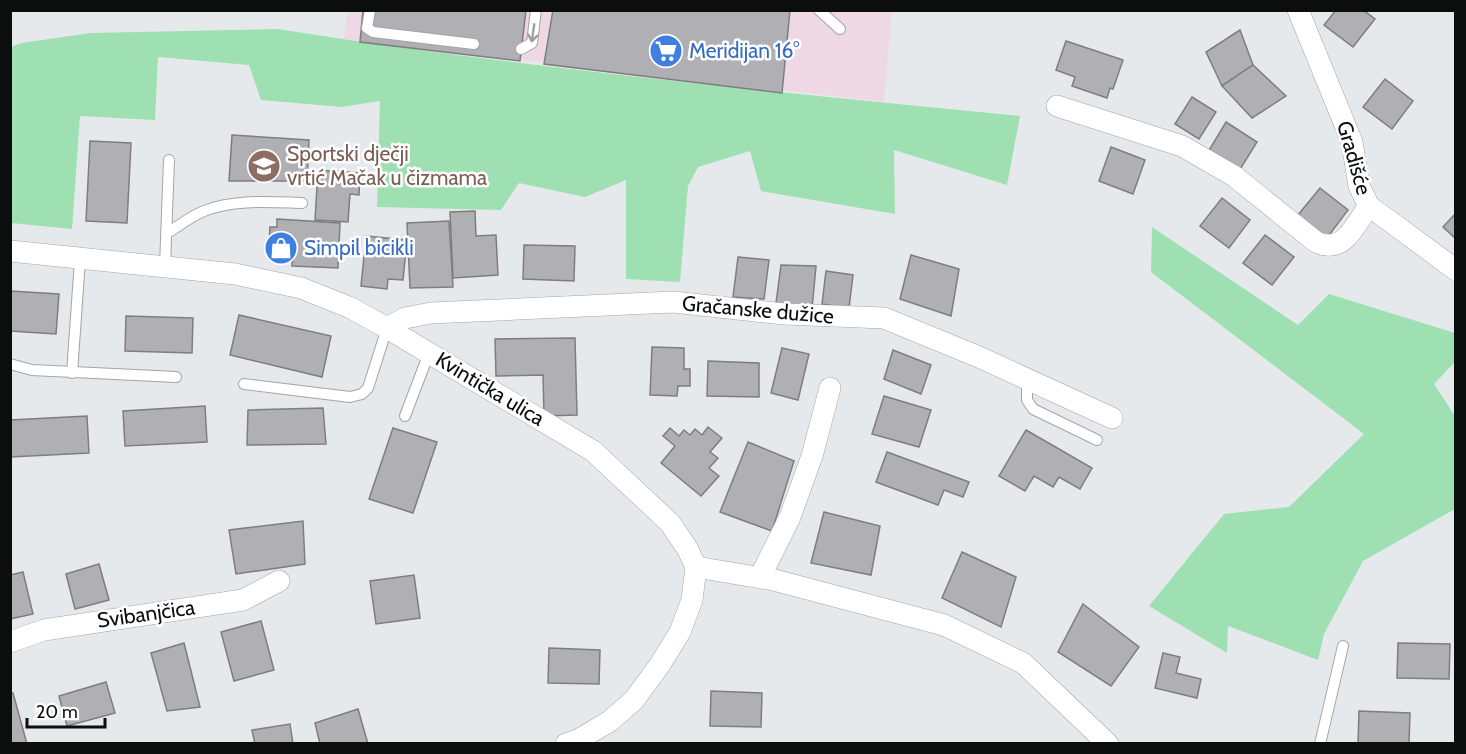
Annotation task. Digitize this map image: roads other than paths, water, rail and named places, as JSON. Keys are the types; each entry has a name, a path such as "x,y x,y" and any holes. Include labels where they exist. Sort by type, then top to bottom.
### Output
{"street":[{"name":"Gradišće","path":"1298,10 1352,141 1359,186 1369,206 1455,270"},
{"path":"1057,106 1182,146 1234,176 1316,242 1328,248 1339,245 1369,206"},
{"name":"Kvintička ulica","path":"10,251 80,260 235,274 302,288 351,308 593,451 670,523 687,548 696,567"},
{"name":"Gračanske dužice","path":"387,328 405,318 431,313 673,302 784,314 884,318 1028,378 1112,418"},
{"path":"760,577 790,517 812,456 831,388"},
{"path":"566,744 579,740 610,721 634,700 659,666 680,632 692,600 696,567 760,577 944,625 1023,663 1108,744"},
{"name":"Svibanjčica","path":"10,642 44,630 243,600 279,581"}],"lane":[{"path":"370,10 367,28 373,32 474,44"},
{"path":"521,49 532,44 536,10"},
{"path":"819,10 840,29"},
{"path":"165,266 170,160"},
{"path":"167,232 203,212 226,205 265,202 302,203"},
{"path":"72,373 80,260"},
{"path":"244,384 350,397 362,394 368,388 387,328"},
{"path":"405,416 429,353"},
{"path":"10,364 32,370 176,377"},
{"path":"1028,378 1027,400 1034,409 1097,440"},
{"path":"1320,744 1343,646"}],"place":[{"name":"Meridijan 16°","path":"666,51"},
{"name":"Sportski dječji vrtić Mačak u čizmama","path":"264,166"},
{"name":"Simpil bicikli","path":"281,248"}]}
